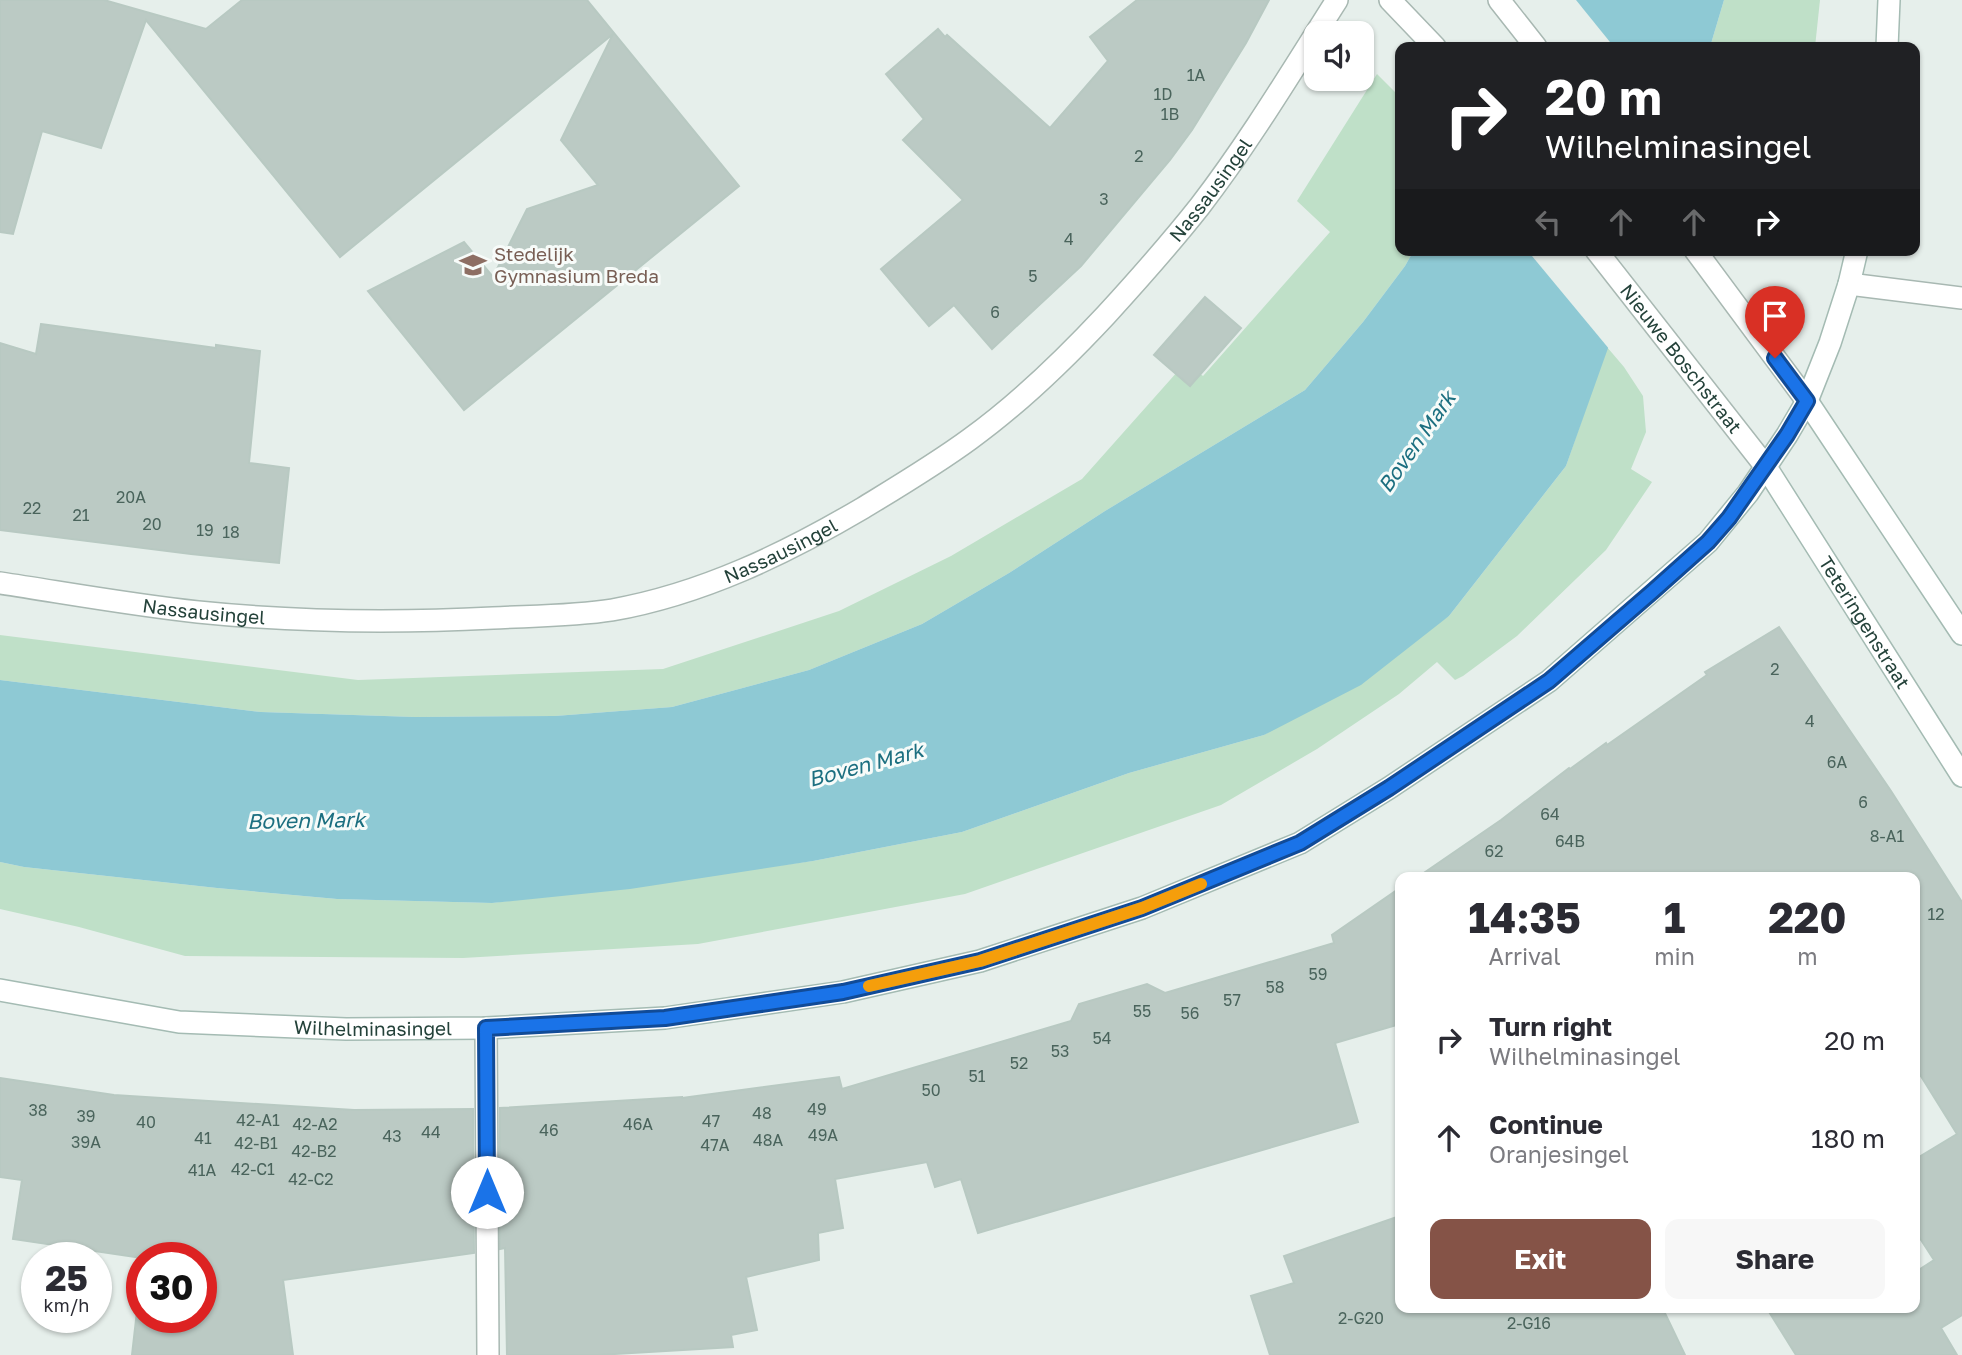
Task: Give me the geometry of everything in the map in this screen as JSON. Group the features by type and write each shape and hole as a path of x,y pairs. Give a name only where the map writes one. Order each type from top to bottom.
{"street":[{"name":"Nassausingel","path":"0,583 195,612 281,619 466,620 610,610 656,600 731,575 840,522 972,438 1082,341 1160,256 1202,204 1243,146 1337,0"},
{"path":"1390,0 1430,42"},
{"path":"1499,0 1532,42"},
{"path":"1887,42 1889,0"},
{"name":"Nieuwe Boschstraat","path":"1601,256 1766,467"},
{"path":"1699,256 1807,401 1962,634"},
{"name":"Wilhelminasingel","path":"0,990 179,1022 346,1029 486,1028 665,1018 843,992 980,961 1142,908 1300,843 1389,788 1549,681 1708,542 1766,467 1807,401 1830,343 1856,256"},
{"path":"1849,284 1962,298"},
{"name":"Teteringenstraat","path":"1766,467 1962,776"},
{"path":"486,1028 488,1355"}],"green space":[{"path":"1724,0 1820,0 1816,42 1711,42"},
{"path":"1377,74 1395,92 1395,256 1411,256 1363,322 1305,390 922,624 809,670 672,707 555,716 415,717 261,712 0,680 0,635 358,680 663,669 839,611 951,556 1082,479 1186,362 1203,376 1330,232 1297,201 1366,91 1374,91 1374,79"},
{"path":"1607,347 1643,396 1646,432 1631,469 1652,482 1606,550 1517,636 1463,676 1455,680 1437,662 1399,694 1317,749 1221,805 965,894 698,944 463,958 185,956 0,909 0,862 24,867 337,899 492,903 813,861 962,832 1129,773 1264,735 1449,616 1566,466"}],"water":[{"path":"1517,0 1724,0 1711,42 1503,42"},
{"name":"Boven Mark","path":"1411,256 1641,256 1566,466 1449,616 1361,685 1264,735 1129,773 962,832 813,861 630,889 492,903 337,899 24,867 0,862 0,680 261,712 415,717 555,716 672,707 809,670 922,624 1305,390 1363,322"}],"pier":[{"path":"1513,0 1576,0 1610,42 1499,42"},
{"path":"1532,256 1644,256 1610,350"}],"building":[{"path":"0,0 104,0 206,29 242,0 587,0 739,186 464,410 368,291 464,242 493,277 527,209 598,185 561,140 613,34 340,257 146,20 101,148 42,131 13,234 0,232"},
{"path":"1137,0 1269,0 1246,43 1192,130 1081,266 992,349 954,305 929,326 881,269 963,200 903,140 924,119 886,74 938,29 1050,128 1108,61 1090,37"},
{"path":"1205,297 1241,328 1190,386 1154,355"},
{"path":"41,324 216,348 216,345 260,351 249,463 289,468 279,563 0,530 0,343 36,354"},
{"path":"1779,627 1891,791 1962,902 1962,1315 1941,1328 1957,1355 1796,1355 1770,1313 1920,1313 1920,1269 1934,1260 1920,1238 1920,1156 1957,1134 1920,1075 1920,872 1425,872 1501,820 1569,768 1606,743 1607,745 1707,675 1705,672"},
{"path":"1395,891 1395,1025 1335,1043 1358,1122 978,1233 961,1179 935,1187 927,1162 835,1179 843,1228 818,1233 819,1260 746,1277 757,1330 731,1335 733,1347 598,1355 507,1355 505,1248 500,1249 500,1108 682,1098 839,1077 842,1089 1071,1021 1079,1004 1147,984 1165,993 1334,943 1332,935"},
{"path":"0,1078 114,1095 354,1110 473,1109 474,1253 283,1280 293,1355 132,1355 134,1333 217,1333 217,1242 126,1242 126,1256 112,1254 112,1242 33,1242 13,1239 22,1180 0,1177"},
{"path":"1395,1218 1395,1313 1665,1313 1685,1355 1270,1355 1251,1296 1294,1283 1284,1256"}],"slow traffic":[{"path":"869,986 980,961 1142,908 1201,884"}],"place":[{"name":"Stedelijk Gymnasium Breda","path":"473,265"}],"route":[{"path":"487,1192 486,1028 665,1018 843,992 980,961 1142,908 1300,843 1389,788 1549,681 1708,542 1748,493 1807,401 1775,358"}]}
